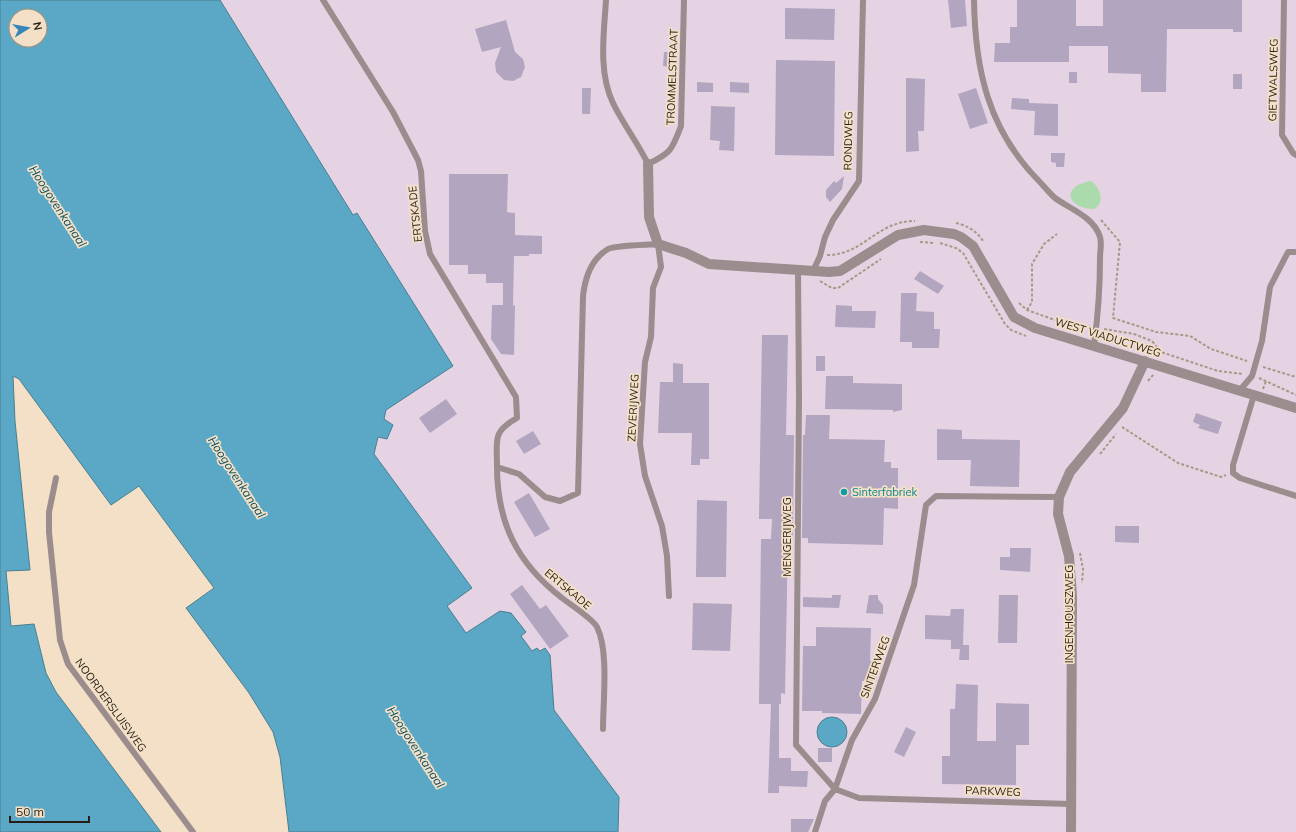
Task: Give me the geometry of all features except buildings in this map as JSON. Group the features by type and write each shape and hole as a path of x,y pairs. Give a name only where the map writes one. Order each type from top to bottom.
{"street":[{"path":"648,164 649,217 658,244 686,253 709,264 813,271"},
{"name":"WEST VIADUCTWEG","path":"813,271 840,271 898,235 924,230 954,234 961,237 973,246 1014,317 1035,328 1296,408"},
{"name":"INGENHOUSZWEG","path":"1070,832 1072,596 1069,556 1058,514 1059,497 1070,472 1123,408 1144,361"}],"lane":[{"name":"ERTSKADE","path":"323,0 393,112 418,160 421,171 425,231 430,254 516,397 517,418 506,424 497,435 497,489 502,517 510,539 533,572 596,625 604,643 603,729"},
{"path":"606,0 604,47 606,81 613,103 648,164"},
{"name":"TROMMELSTRAAT","path":"648,164 666,156 675,143 681,126 684,0"},
{"name":"RONDWEG","path":"813,271 820,256 825,237 833,220 859,181 863,0"},
{"path":"974,0 975,37 979,66 985,88 1001,130 1022,162 1034,176 1055,197 1093,224 1100,237 1100,288 1094,345"},
{"name":"GIETWALSWEG","path":"1284,0 1282,135 1293,153 1296,154"},
{"path":"497,467 520,474 545,497 560,501 578,494 583,296 585,278 596,259 609,248 658,244"},
{"name":"ZEVERIJWEG","path":"658,244 661,267 653,288 651,337 645,362 640,444 645,476 663,534 668,556 669,596"},
{"path":"1240,390 1252,376 1262,341 1270,287 1288,252 1296,252"},
{"name":"MENGERIJWEG","path":"798,270 799,398 796,745 835,789"},
{"path":"1254,395 1233,465 1233,473 1240,478 1296,496"},
{"name":"NOORDERSLUISWEG","path":"56,478 49,512 49,532 60,640 68,664 193,832"},
{"name":"SINTERWEG","path":"815,832 825,801 835,789 852,740 875,699 914,585 926,505 936,496 1059,497"},
{"name":"PARKWEG","path":"835,789 859,798 1071,804"}],"path":[{"path":"1100,219 1120,242 1113,318 1156,332 1190,336 1211,349 1296,377"},
{"path":"952,223 963,224 973,230 985,244"},
{"path":"1027,310 1032,302 1032,264 1044,244 1057,234"},
{"path":"914,243 940,243 956,248"},
{"path":"813,271 821,282 832,288 838,288 885,256"},
{"name":"WEST VIADUCTWEG","path":"1017,300 1027,310 1066,324 1096,326 1113,331 1134,334 1152,341 1161,352 1218,371 1252,376 1274,384 1296,395"},
{"path":"1146,384 1153,375"},
{"path":"1097,457 1126,420"},
{"path":"1122,427 1178,462 1221,476 1233,473"},
{"name":"INGENHOUSZWEG","path":"1078,547 1082,569 1082,589"}],"shaded area":[{"path":"127,0 1296,0 1296,832 589,832 461,655"}],"green space":[{"path":"1091,181 1097,187 1101,199 1098,206 1094,209 1085,208 1078,205 1073,202 1071,197 1071,192 1074,188"}],"water":[{"name":"Hoogovenkanaal","path":"0,0 220,0 353,215 357,213 453,366 386,410 384,419 393,425 387,439 378,437 374,454 472,588 447,606 466,633 500,611 511,613 526,632 521,636 532,651 537,648 540,651 545,648 550,655 554,710 619,797 618,832 289,832 280,757 273,732 249,693 186,608 214,588 139,486 111,505 19,379 13,376 15,421 30,570 6,571 11,626 34,624 46,673 56,692 161,832 0,832"},
{"path":"832,717 843,721 847,732 843,743 832,747 821,743 817,732 821,721"}],"place":[{"name":"Sinterfabriek","path":"844,492"}]}
